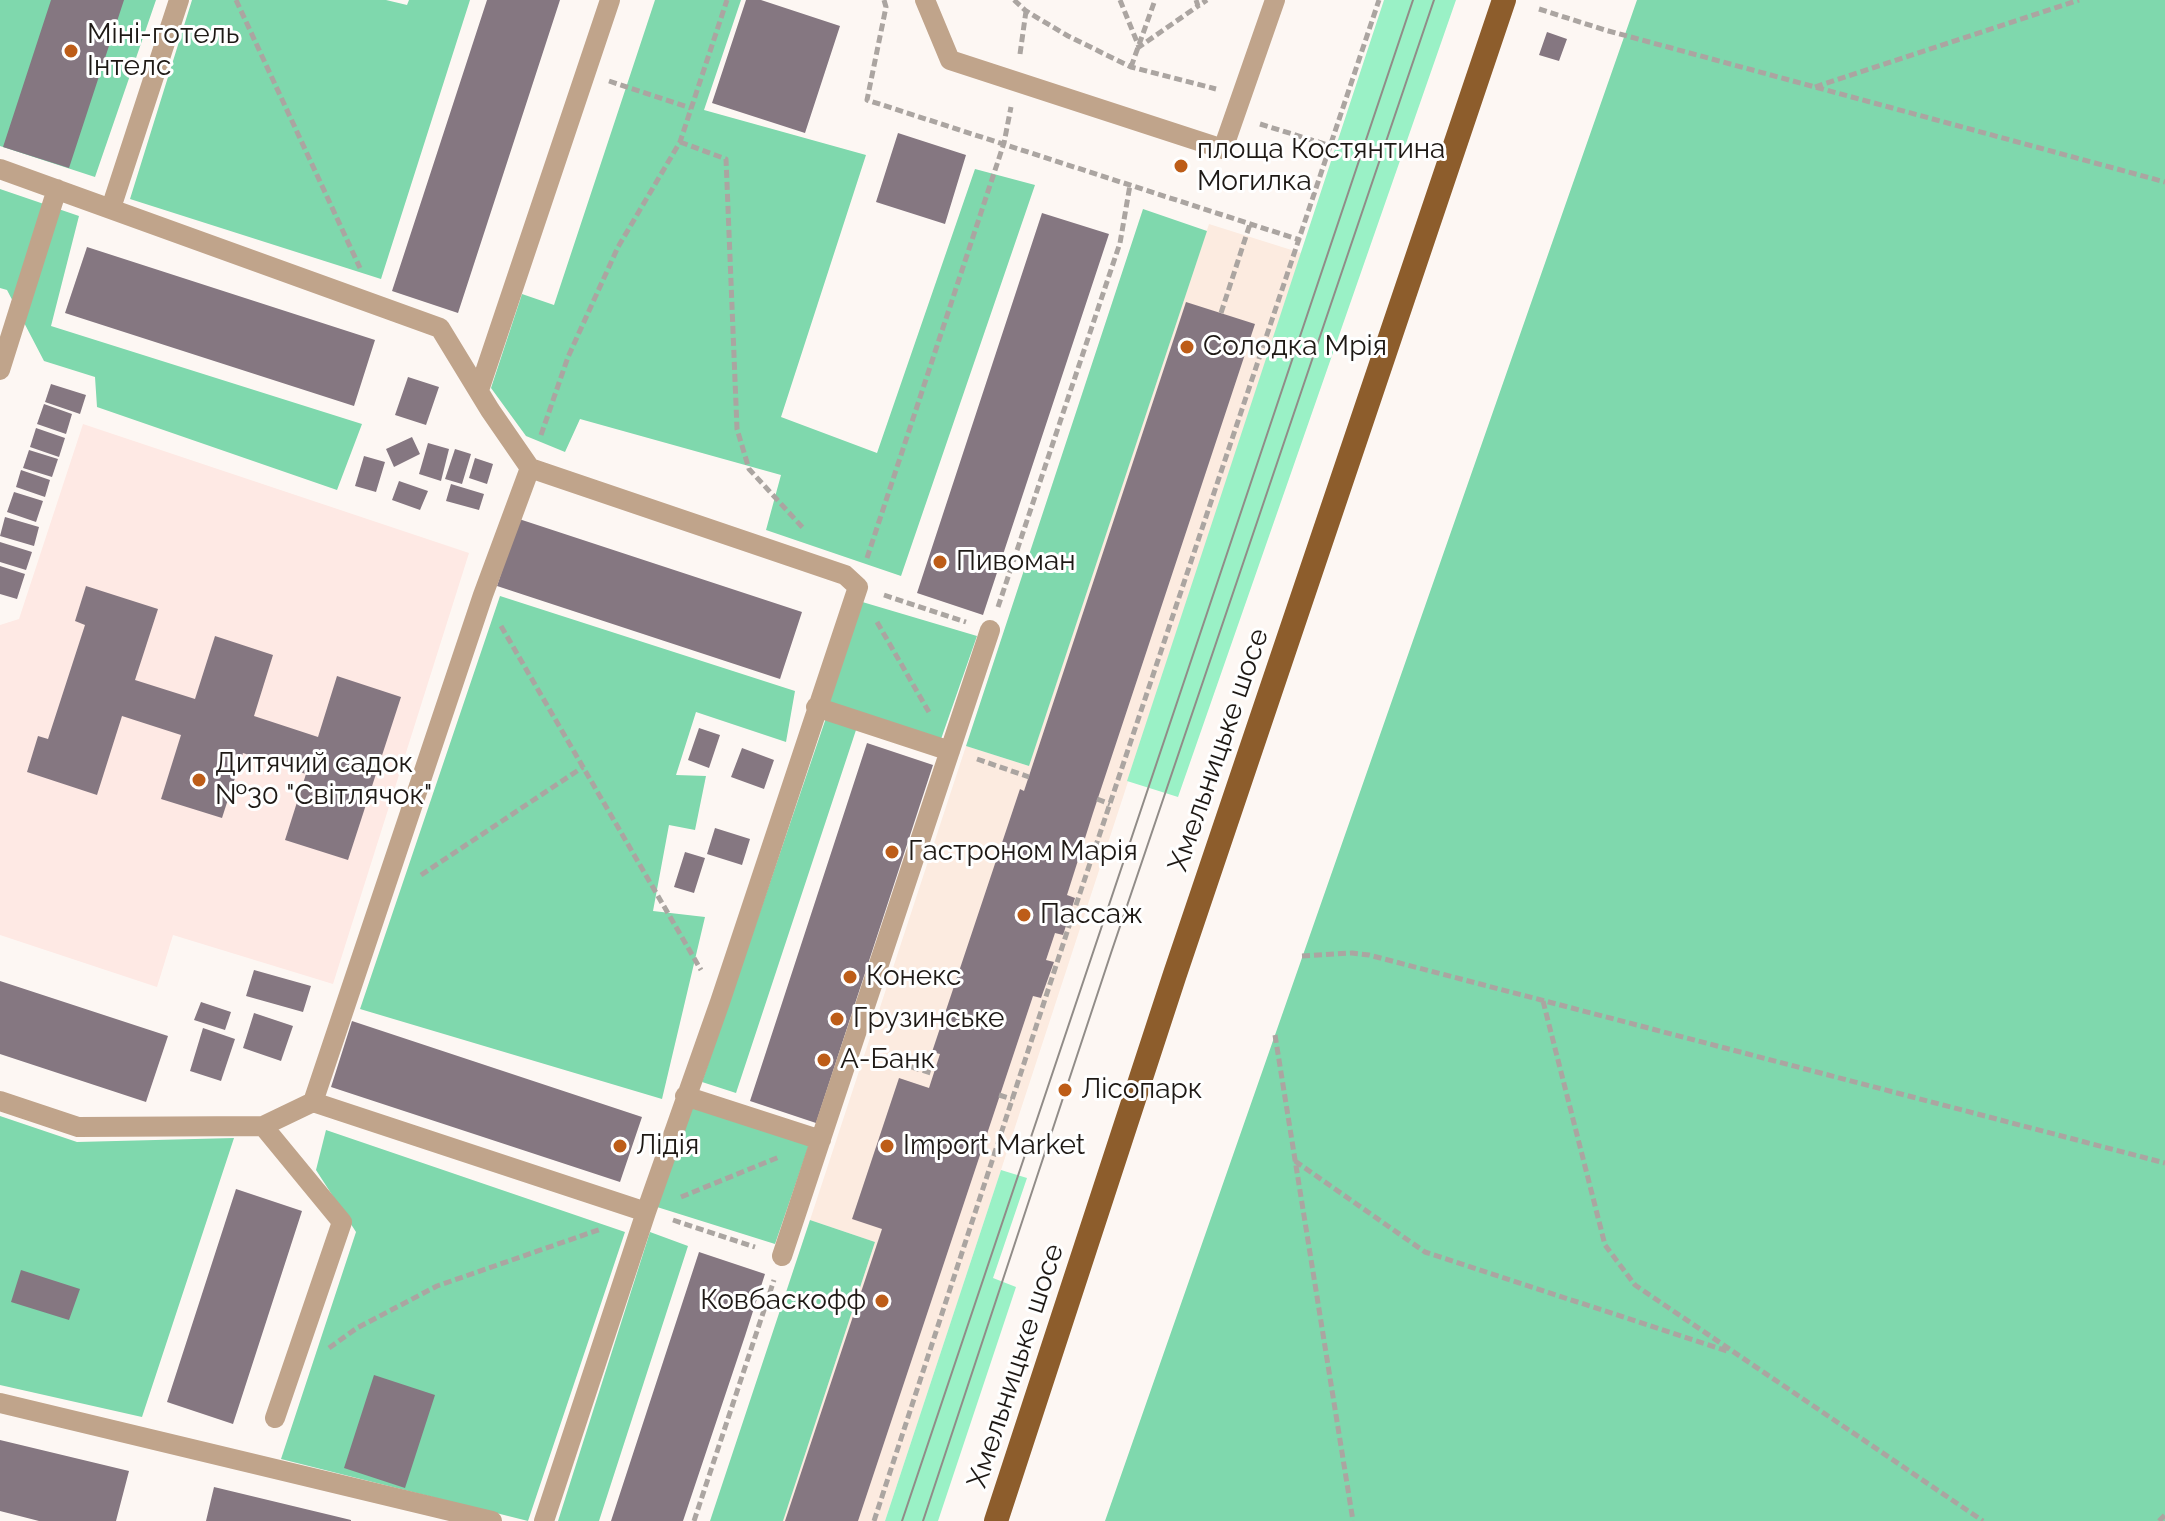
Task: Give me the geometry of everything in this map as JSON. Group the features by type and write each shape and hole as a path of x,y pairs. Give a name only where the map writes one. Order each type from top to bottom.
{"main road":[{"name":"Хмельницьке шосе","path":"996,1521 1185,944 1504,0"}],"lane":[{"path":"111,208 179,0"},
{"path":"479,390 610,0"},
{"path":"925,0 950,60 1223,149 1275,0"},
{"path":"0,169 440,328 530,468 845,575 858,587 544,1521"},
{"path":"0,370 57,189"},
{"path":"313,1102 483,595 530,468"},
{"path":"782,1256 990,630"},
{"path":"816,707 950,751"},
{"path":"685,1096 821,1140"},
{"path":"0,1101 78,1127 263,1126 313,1102 646,1212"},
{"path":"263,1126 342,1222 275,1418"},
{"path":"0,1403 492,1521"}],"path":[{"path":"236,0 377,306"},
{"path":"530,468 568,357 599,288 618,247 680,142 727,0"},
{"path":"884,0 886,7 867,100 1300,240"},
{"path":"1014,0 1026,11 1068,36 1131,67 1218,89 1245,119 1331,146"},
{"path":"1120,0 1139,47"},
{"path":"1131,67 1155,0"},
{"path":"1139,47 1197,3 1207,0"},
{"path":"874,1521 1379,0"},
{"path":"1815,87 2079,0"},
{"path":"1539,9 1605,30 2165,182"},
{"path":"606,80 691,108"},
{"path":"680,142 726,159 737,429 749,469 808,533"},
{"path":"1004,143 858,587 950,751 1029,777"},
{"path":"858,587 990,630 1120,243 1130,185"},
{"path":"1221,313 1250,224"},
{"path":"483,595 720,1002"},
{"path":"380,902 583,767"},
{"path":"1097,799 1110,804"},
{"path":"1302,956 1369,955 2165,1163"},
{"path":"1543,1001 1605,1245 1635,1285 1983,1521"},
{"path":"1275,1035 1353,1521"},
{"path":"851,1048 934,1074"},
{"path":"999,1095 1012,1099"},
{"path":"289,1378 357,1328 437,1286 646,1212 821,1140"},
{"path":"1295,1161 1425,1252 1736,1353"},
{"path":"646,1212 782,1256 694,1521"},
{"path":"2159,1521 2165,1515"}],"shaded area":[{"path":"1209,224 1301,253 1001,1170 885,1521 783,1521 875,1242 810,1220 966,746 1029,766"},
{"name":"Дитячий садок №30 \"Світлячок\"","path":"83,424 469,553 333,984 173,935 157,987 0,935 0,625 19,619"}],"green space":[{"path":"0,0 156,0 95,177 0,146"},
{"path":"192,0 386,0 407,5 409,0 470,0 381,279 130,199"},
{"path":"655,0 741,0 704,110 866,155 781,417 877,453 975,169 1035,185 901,576 766,530 781,475 580,419 565,452 526,436 491,388 522,294 554,305"},
{"path":"1384,0 1456,0 1178,797 1127,781"},
{"path":"1637,0 2165,0 2165,1521 1105,1521"},
{"path":"0,189 79,216 51,326 362,424 337,490 97,407 95,377 44,361 7,290 0,288"},
{"path":"1143,209 1207,231 1029,766 966,746"},
{"path":"500,596 795,691 786,742 696,712 676,775 706,776 695,830 669,825 653,911 705,917 662,1099 360,1009"},
{"path":"859,601 977,636 940,742 826,702"},
{"path":"826,718 856,730 736,1093 702,1082"},
{"path":"690,1104 809,1145 775,1244 657,1207"},
{"path":"0,1116 77,1142 234,1138 142,1417 0,1385"},
{"path":"326,1130 625,1232 528,1521 281,1459 356,1232 316,1170"},
{"path":"1001,1170 1027,1178 993,1278 1016,1287 938,1521 885,1521"},
{"path":"810,1220 875,1242 783,1521 710,1521"},
{"path":"650,1232 688,1246 599,1521 558,1521"}],"building":[{"path":"51,0 124,0 69,168 3,147"},
{"path":"487,0 560,0 458,313 392,291"},
{"path":"746,0 761,0 840,26 805,133 712,103"},
{"path":"1547,32 1567,39 1559,61 1539,55"},
{"path":"898,133 966,155 945,224 876,202"},
{"path":"1042,213 1109,234 983,615 917,593"},
{"path":"87,247 375,340 354,406 65,313"},
{"name":"Пассаж","path":"1186,302 1255,324 1067,895 1075,898 1063,935 1055,933 1046,960 1054,962 1041,998 1033,996 858,1521 785,1521 882,1229 852,1219 899,1078 929,1088 940,1054 932,1052 1020,789 1024,791"},
{"path":"408,377 439,387 426,425 395,415"},
{"path":"51,384 86,395 80,414 45,402"},
{"path":"44,404 72,414 66,434 37,424"},
{"path":"36,428 65,438 59,457 30,447"},
{"path":"412,437 420,454 394,467 386,449"},
{"path":"428,443 449,449 441,481 419,474"},
{"path":"455,449 471,454 462,484 445,479"},
{"path":"29,450 58,459 52,477 23,468"},
{"path":"364,456 385,462 376,492 355,486"},
{"path":"475,458 493,464 487,484 469,478"},
{"path":"21,470 50,480 45,497 16,487"},
{"path":"399,481 428,491 420,510 392,500"},
{"path":"451,484 484,494 479,510 446,501"},
{"path":"14,492 43,501 36,522 7,512"},
{"path":"5,517 39,527 34,546 0,536"},
{"path":"519,519 802,612 780,679 497,586"},
{"path":"0,542 32,552 26,570 0,562"},
{"path":"0,566 25,574 17,599 0,594"},
{"path":"86,586 158,609 135,680 195,699 215,636 273,655 254,716 318,737 337,676 401,697 348,860 285,840 306,774 243,753 222,818 161,799 181,735 122,716 97,795 27,772 38,736 48,739 85,625 75,621"},
{"path":"699,728 720,735 709,768 688,760"},
{"path":"867,743 933,765 816,1123 750,1101"},
{"path":"742,748 774,760 764,789 731,777"},
{"path":"715,828 750,839 742,865 707,854"},
{"path":"685,852 705,858 694,893 674,887"},
{"path":"254,970 311,986 303,1012 246,996"},
{"path":"0,981 168,1036 146,1102 0,1054"},
{"path":"201,1002 231,1012 225,1030 194,1020"},
{"path":"254,1013 293,1026 281,1061 243,1048"},
{"path":"352,1021 642,1117 620,1182 331,1087"},
{"path":"203,1028 235,1039 221,1081 190,1071"},
{"path":"236,1189 302,1211 233,1424 167,1402"},
{"path":"699,1252 765,1274 745,1336 683,1521 611,1521"},
{"path":"21,1270 80,1289 69,1320 11,1302"},
{"path":"374,1375 435,1395 405,1488 344,1468"},
{"path":"0,1440 129,1471 116,1521 39,1521 0,1511"},
{"path":"214,1487 351,1520 351,1521 206,1521"}],"tram line":[{"path":"902,1521 1413,0"},
{"path":"923,1521 1111,953 1434,0"}],"place":[{"name":"Міні-готель Інтелс","path":"71,51"},
{"name":"площа Костянтина Могилка","path":"1181,166"},
{"name":"Солодка Мрія","path":"1187,347"},
{"name":"Пивоман","path":"940,562"},
{"name":"Дитячий садок №30 \"Світлячок\"","path":"199,780"},
{"name":"Гастроном Марія","path":"892,852"},
{"name":"Пассаж","path":"1024,915"},
{"name":"Конекс","path":"850,977"},
{"name":"Грузинське","path":"837,1019"},
{"name":"А-Банк","path":"824,1060"},
{"name":"Лісопарк","path":"1065,1090"},
{"name":"Лідія","path":"620,1146"},
{"name":"Import Market","path":"887,1146"},
{"name":"Ковбаскофф","path":"882,1301"}]}
